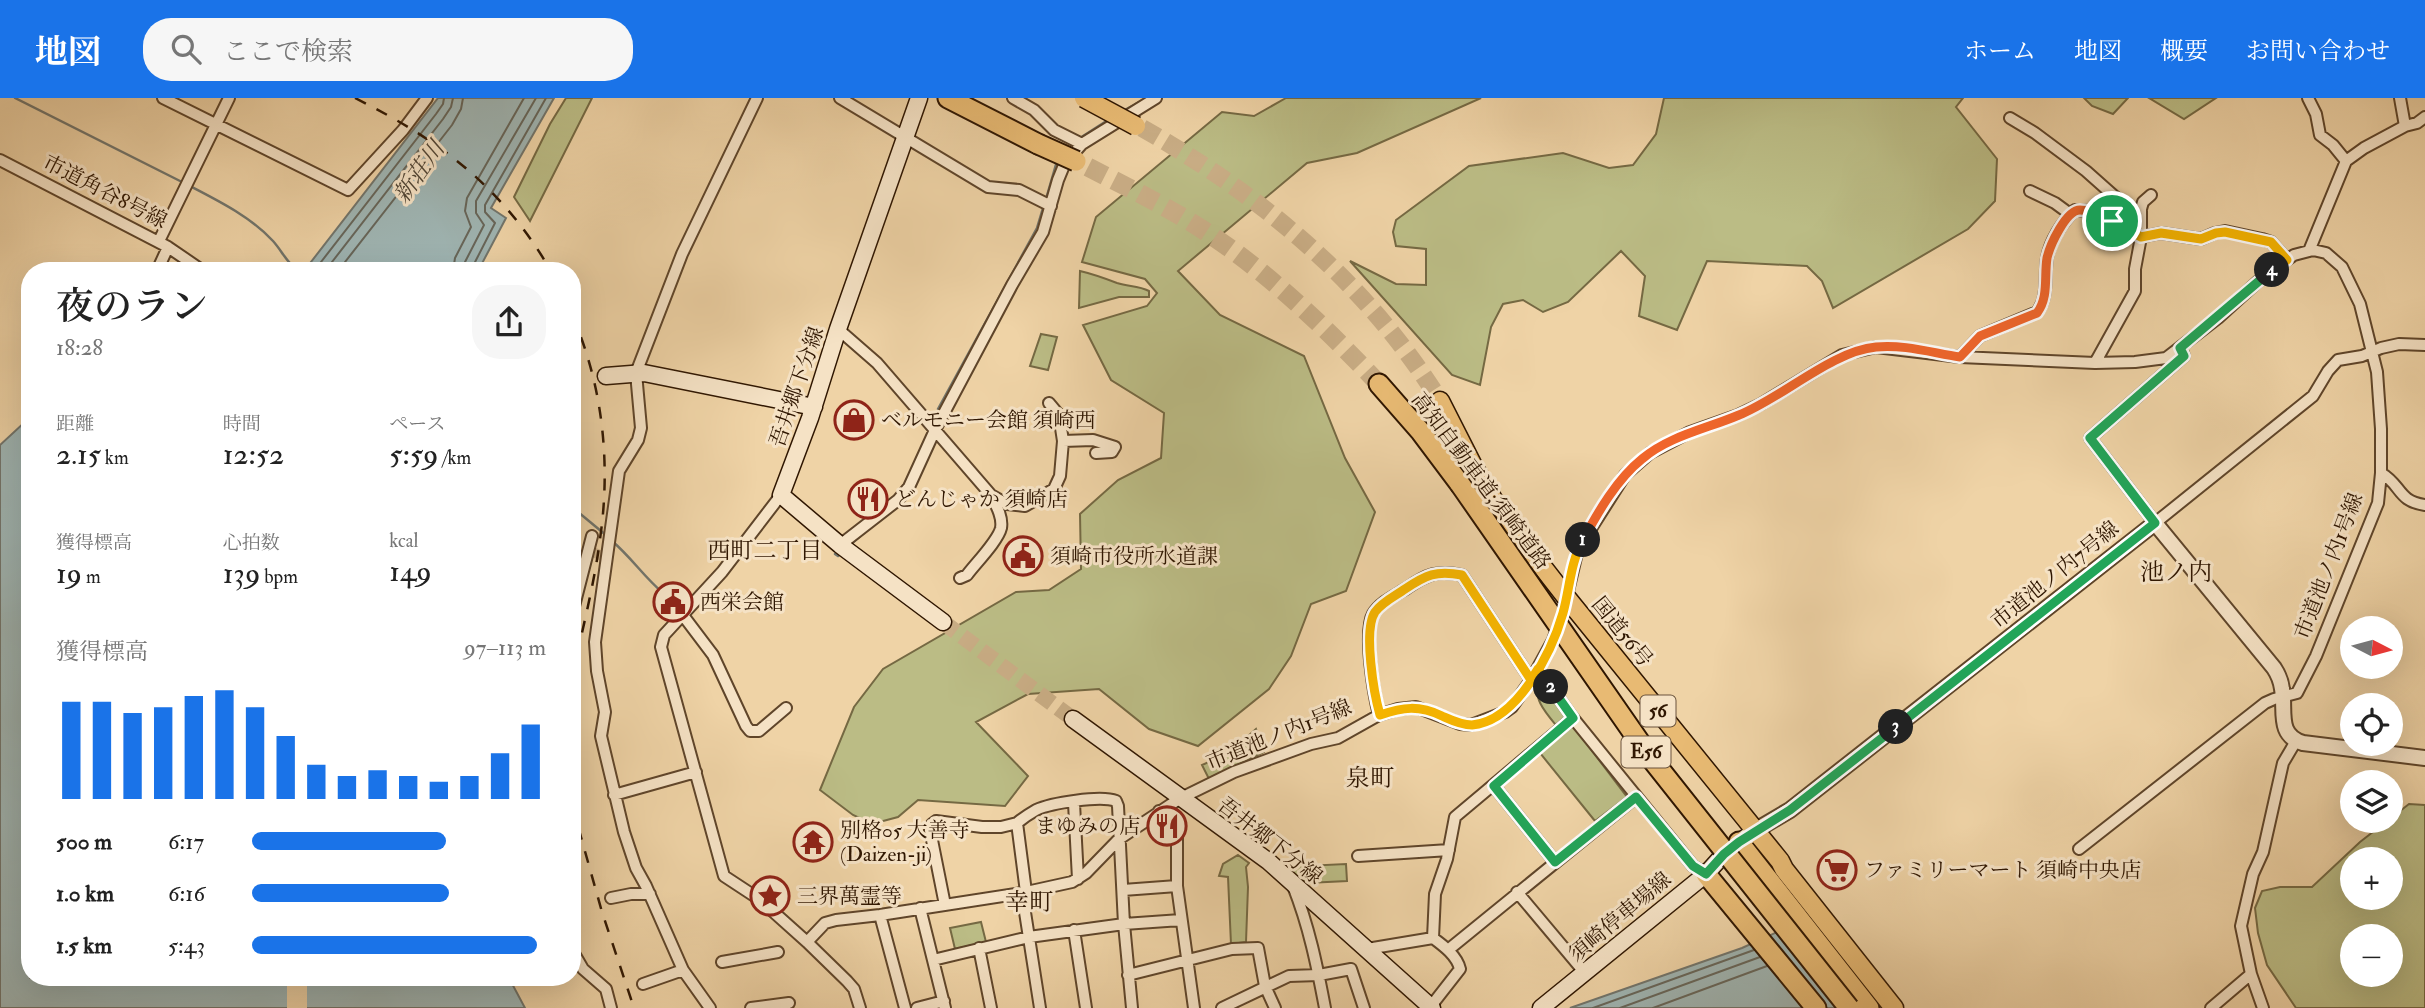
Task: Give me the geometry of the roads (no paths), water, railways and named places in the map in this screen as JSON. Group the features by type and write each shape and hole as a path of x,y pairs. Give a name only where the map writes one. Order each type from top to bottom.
{"highway":[{"path":"1084,98 1139,127"},
{"path":"944,100 1038,144 1082,157"},
{"name":"高知自動車道;須崎道路","path":"1379,384 1421,432 1460,484 1650,757 1849,1008"},
{"name":"国道56号","path":"1440,401 1496,504 1566,597 1756,830 1894,1008"},
{"path":"1739,842 1870,1008"},
{"path":"1706,874 1816,1008"}],"main road":[{"name":"吾井郷下分線","path":"781,495 814,407 838,329 919,98"},
{"path":"606,376 636,373 656,375 814,407"},
{"path":"781,495 840,545 943,622"},
{"name":"吾井郷下分線","path":"1073,719 1268,861 1430,1006"},
{"name":"須崎停車場線","path":"1541,1008 1756,830"}],"street":[{"path":"163,98 348,191 403,130 427,98"},
{"path":"190,262 164,244 229,98"},
{"path":"581,584 611,533 619,471 638,440 641,428 636,373 682,254 757,98"},
{"path":"840,98 988,187 1019,190 1051,206"},
{"path":"1013,98 1034,110 1082,157"},
{"path":"2308,98 2316,114 2319,135 2333,145 2346,161"},
{"path":"2400,98 2405,126"},
{"path":"840,545 904,494 911,483 935,430 1043,232 1065,163 1082,157 1149,100"},
{"path":"2309,251 2346,161 2364,148 2425,117"},
{"path":"2010,118 2035,133 2086,172 2140,219"},
{"name":"市道角谷8号線","path":"0,160 164,244 159,262"},
{"path":"2030,191 2055,203 2070,215"},
{"path":"2095,363 2135,291 2135,269 2141,237 2140,219 2143,202 2151,195"},
{"path":"1960,357 1980,336 2037,313 2046,288 2050,248 2060,228 2075,211 2089,211 2141,237 2161,233 2201,239 2225,232 2271,242 2287,260"},
{"name":"市道池ノ内1号線","path":"1078,879 1119,839 1158,811 1234,772 1311,744 1338,738 1380,715 1398,709 1416,707 1460,724 1477,724 1512,707 1538,669 1553,640 1578,549 1625,475 1650,453 1690,432 1738,415 1789,389 1842,355 1876,347 1892,347 1960,357 2095,363 2152,361 2166,358 2180,348 2265,275 2287,260 2309,251 2326,253 2342,267 2360,304 2373,354 2379,397 2381,473 2378,503 2316,656 2297,693 2265,703 2079,849"},
{"path":"838,329 877,363 991,495 999,516 999,533 967,575 960,578"},
{"name":"市道池ノ内7号線","path":"1756,830 1790,810 2313,397 2328,370 2338,360 2373,354 2381,348 2399,344 2425,345"},
{"path":"2180,348 2184,356 2090,438 2155,523 2268,659 2278,675 2287,733 2296,741 2425,758"},
{"path":"991,495 1007,504 1025,506 1054,489 1060,476 1063,441 1059,415 1049,403"},
{"path":"1063,441 1093,440 1115,447 1112,452 1096,453"},
{"path":"2381,473 2389,478 2410,502 2425,505"},
{"path":"781,495 722,572 664,635 660,647 724,876 760,900 807,942 854,989 860,1008"},
{"path":"592,536 600,553 595,649 605,712 601,736 614,794 636,868 683,970 710,1008"},
{"path":"1380,715 1373,684 1369,631 1373,614 1382,604 1426,575 1462,575 1531,680"},
{"path":"682,614 713,655 750,731 759,731 786,708"},
{"path":"1538,669 1636,797 1693,866 1706,874"},
{"path":"1433,938 1435,894 1449,850 1455,817 1573,718"},
{"path":"2263,1008 2251,974 2241,926 2255,867 2263,852 2283,764 2296,741"},
{"path":"614,794 696,772"},
{"path":"1494,786 1555,862"},
{"path":"1448,950 1636,797"},
{"path":"945,905 930,830 936,821 1001,827 1017,823 1038,809 1102,799 1116,801 1132,1008"},
{"path":"807,942 825,923 836,919 880,915 1024,892 1078,879 1074,803"},
{"path":"1158,811 1177,825 1177,886 1194,1008"},
{"path":"1017,823 1028,937 1040,1008"},
{"path":"1358,856 1449,850"},
{"path":"1124,890 1177,886"},
{"path":"1293,886 1303,910 1325,1008"},
{"path":"1517,892 1585,973"},
{"path":"611,898 650,894"},
{"path":"916,1008 945,1005 920,908"},
{"path":"880,915 905,1008"},
{"path":"933,960 1028,937 1124,924 1181,920"},
{"path":"1074,930 1086,1008"},
{"path":"1367,948 1433,938 1448,950 1460,964 1458,974 1430,1006"},
{"path":"979,948 991,1008"},
{"path":"1128,975 1232,949 1258,948 1265,986 1275,1008"},
{"path":"722,962 778,953"},
{"path":"581,966 606,989 611,1008"},
{"path":"1222,1008 1289,976 1319,975 1351,969 1364,1008"},
{"path":"643,984 683,970"},
{"path":"2211,1008 2251,974"},
{"path":"751,1008 789,1003"}],"water":[{"name":"新荘川","path":"438,98 554,98 491,208 506,218 483,262 311,262"},
{"path":"21,426 21,986 513,986 525,1008 0,1008 0,445"},
{"path":"1797,923 1872,1008 1570,1008 1742,948"}],"waterway":[{"path":"15,98 184,183"},
{"path":"1123,111 1141,101"},
{"path":"1080,138 1108,120"},
{"path":"1046,199 1057,161"},
{"path":"190,186 255,224 289,262"},
{"path":"938,409 1037,228 1043,208"},
{"path":"914,464 927,435"},
{"path":"581,514 607,536"},
{"path":"851,544 865,532"},
{"path":"612,541 663,593"},
{"path":"835,554 838,556 841,553"}],"tunnel":[{"path":"1142,128 1229,183 1309,246 1379,318 1440,401"},
{"path":"1088,167 1184,218 1222,243 1270,280 1315,320 1379,384"},
{"path":"593,552 602,556"},
{"path":"943,622 1073,719"}],"railway":[{"path":"355,98 415,131 467,169 512,215 545,262"},
{"path":"581,337 591,369 602,425 605,482 597,557 581,638"},
{"path":"581,837 602,912 634,1008"}],"place":[{"name":"ベルモニー会館 須崎西","path":"854,420"},
{"name":"どんじゃか 須崎店","path":"868,499"},
{"name":"須崎市役所水道課","path":"1023,556"},
{"name":"西栄会館","path":"673,602"},
{"name":"まゆみの店","path":"1167,826"},
{"name":"別格05 大善寺 (Daizen-ji)","path":"813,842"},
{"name":"ファミリーマート 須崎中央店","path":"1837,870"},
{"name":"三界萬霊等","path":"770,896"}],"district":[{"name":"西町二丁目","path":"765,550"},
{"name":"池ノ内","path":"2176,572"},
{"name":"泉町","path":"1370,778"},
{"name":"幸町","path":"1029,902"}]}
